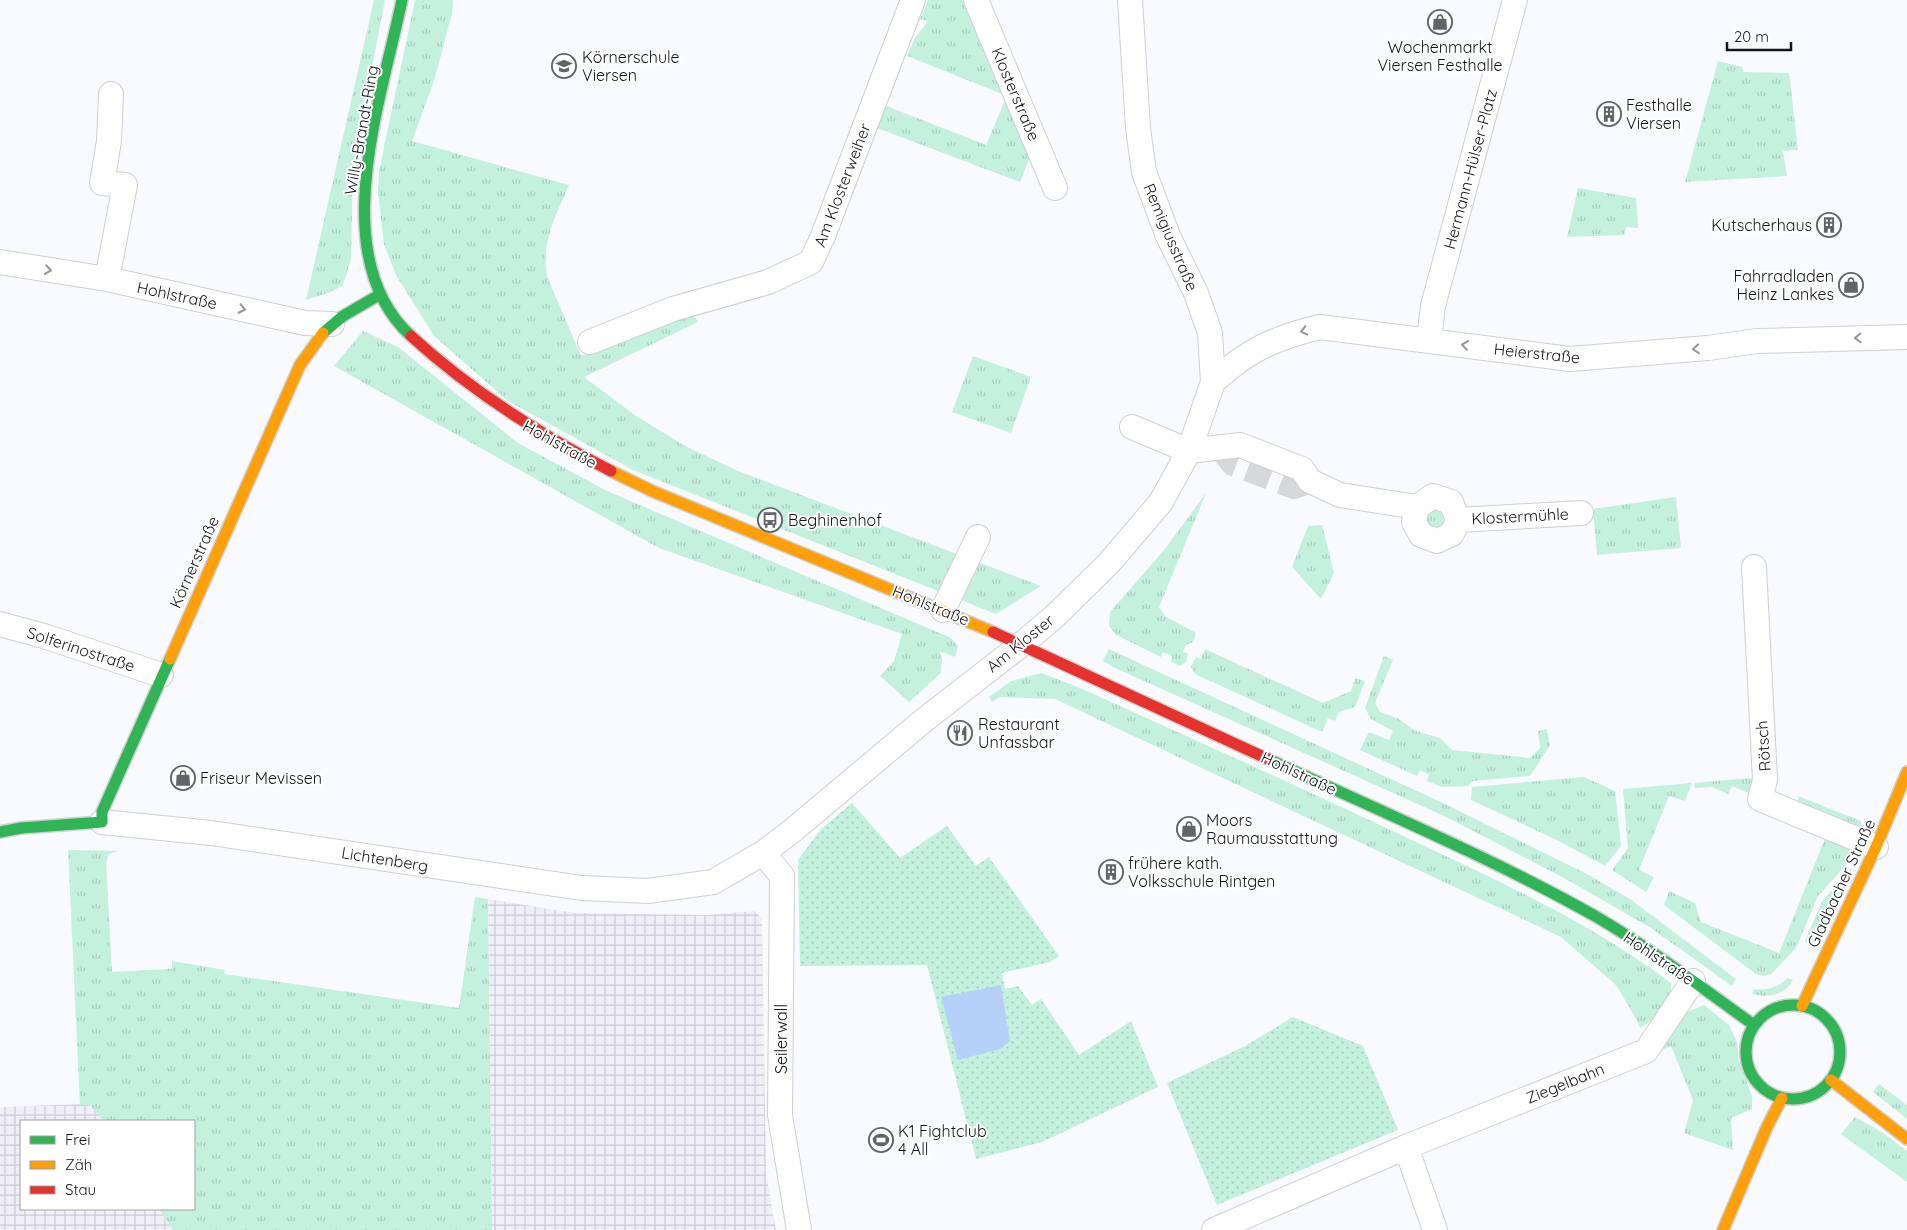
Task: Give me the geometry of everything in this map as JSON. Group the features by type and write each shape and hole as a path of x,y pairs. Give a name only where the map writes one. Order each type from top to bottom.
{"main road":[{"name":"Willy-Brandt-Ring","path":"379,295 365,222 364,193 374,132 402,0"},
{"path":"332,324 379,295"},
{"name":"Hohlstraße","path":"379,295 398,325 455,375 492,404 604,468 652,491 1022,644 1499,866 1596,917 1694,981 1754,1025"},
{"name":"Körnerstraße","path":"102,822 102,812 161,675 300,365 312,343 332,324"},
{"name":"Gladbacher Straße","path":"1802,1006 1902,795 1907,772"},
{"name":"Lichtenberg","path":"0,832 21,828 102,822"},
{"path":"1788,1006 1802,1006 1817,1012 1828,1022 1837,1036 1840,1051 1838,1066 1831,1080 1821,1090 1809,1096 1796,1099 1782,1098 1768,1092 1757,1082 1749,1069 1746,1054 1748,1039 1754,1025 1775,1009 1788,1006"},
{"path":"1831,1080 1907,1139"},
{"path":"1723,1230 1767,1127 1782,1098"}],"street":[{"name":"Am Klosterweiher","path":"590,342 673,309 768,282 810,262 823,236 912,0"},
{"name":"Klosterstraße","path":"976,0 1055,188"},
{"name":"Remigiusstraße","path":"1130,0 1138,128 1144,172 1168,236 1196,293 1210,333 1213,382"},
{"name":"Hermann-Hülser-Platz","path":"1428,340 1432,306 1515,0"},
{"path":"107,279 125,185 102,183 109,141 111,94"},
{"name":"Hohlstraße","path":"0,262 107,279 305,323 332,324"},
{"name":"Heierstraße","path":"1213,382 1238,359 1286,335 1320,327 1570,359 1708,348 1757,341 1907,338"},
{"name":"Am Kloster","path":"763,853 923,721 1022,644 1055,616 1109,563 1162,502 1189,451 1213,382"},
{"path":"1132,428 1189,451"},
{"name":"Klostermühle","path":"1189,451 1240,445 1302,469 1310,481 1340,494 1417,506 1433,496 1451,502 1458,520 1452,534 1437,541 1421,535 1414,522 1417,506"},
{"name":"Klostermühle","path":"1458,520 1581,513"},
{"path":"943,610 978,537"},
{"name":"Rötsch","path":"1754,567 1765,780 1760,799 1876,847"},
{"name":"Solferinostraße","path":"0,624 44,636 161,675"},
{"name":"Lichtenberg","path":"102,822 211,833 582,888 648,891 713,882 763,853"},
{"name":"Seilerwall","path":"763,853 782,876 780,1115 799,1230"},
{"name":"Ziegelbahn","path":"1214,1230 1406,1147 1646,1051 1694,981"},
{"path":"1406,1147 1435,1230"}],"shaded area":[{"path":"488,899 575,913 707,915 754,911 762,918 766,1174 776,1230 492,1230"},
{"path":"86,1104 96,1110 102,1120 20,1120 20,1210 160,1210 173,1230 0,1230 0,1107"}],"green space":[{"path":"374,0 385,0 353,164 351,259 343,285 331,292 306,300"},
{"path":"415,0 453,0 452,14 434,81 412,141 569,185 551,229 546,252 546,264 547,276 581,356 691,309 698,322 584,377 636,416 685,446 738,471 1041,586 996,614 633,470 508,401 434,336 396,275 384,244 378,191 379,171"},
{"path":"928,0 962,0 1007,96 907,56 915,38 928,21 920,19"},
{"path":"1718,61 1742,67 1743,72 1789,73 1798,150 1783,151 1787,176 1685,182"},
{"path":"1007,96 1032,152 1020,182 877,128 884,105 986,145"},
{"path":"1578,188 1636,198 1638,228 1626,227 1624,235 1567,237"},
{"path":"363,331 398,347 518,443 607,491 951,638 958,646 955,657 939,651 942,658 941,673 909,702 880,676 894,661 902,634 659,548 334,366"},
{"path":"973,356 1031,377 1011,433 952,412"},
{"path":"1206,493 1159,607 1165,616 1196,633 1193,642 1186,645 1183,652 1188,654 1186,662 1180,666 1171,662 1172,656 1163,652 1161,657 1116,635 1109,626 1110,612 1165,549"},
{"path":"1676,497 1681,548 1597,555 1593,509"},
{"path":"1435,507 1445,512 1445,524 1436,530 1426,524 1425,513"},
{"path":"1322,525 1334,573 1321,599 1292,567 1308,526"},
{"path":"1109,649 1445,804 1587,874 1630,899 1736,979 1732,986 1651,928 1566,879 1442,815 1113,667 1103,661"},
{"path":"1205,649 1323,703 1351,691 1355,678 1365,681 1355,707 1339,712 1335,721 1328,718 1322,732 1195,674 1191,667 1196,657 1201,659"},
{"path":"1384,656 1393,660 1375,703 1380,712 1397,718 1416,731 1440,738 1452,750 1530,758 1540,748 1538,731 1547,729 1550,745 1530,776 1472,781 1468,786 1442,787 1427,781 1429,775 1420,770 1417,776 1360,750 1369,732 1389,740 1393,731 1371,719 1365,708"},
{"path":"1041,673 1078,687 1290,783 1482,873 1547,906 1611,942 1671,983 1670,998 1667,1004 1641,1028 1617,986 1561,937 1055,699 1000,697 992,702 989,697 1011,681"},
{"path":"1584,777 1615,791 1621,846 1605,866 1557,840 1471,800 1472,787"},
{"path":"1751,778 1758,782 1751,794 1732,786 1728,794 1712,787 1695,788 1694,783"},
{"path":"1692,783 1685,801 1669,796 1639,870 1654,877 1646,892 1612,870 1628,848 1623,789"},
{"path":"1798,796 1861,821 1862,832 1799,807"},
{"path":"852,803 900,858 947,826 976,866 989,857 1059,956 1050,962 1002,973 1005,989 1018,986 1032,1005 1041,999 1079,1055 1131,1021 1158,1087 1042,1142 976,1159 927,965 800,966 798,860 821,829"},
{"path":"1826,836 1856,849 1855,855 1818,896 1796,948 1771,974 1764,976 1756,974 1664,905 1669,891 1695,903 1701,922 1779,953"},
{"path":"68,850 118,851 109,854 106,863 112,972 172,969 172,961 225,970 224,974 459,1008 475,897 488,899 492,1230 173,1230 160,1210 195,1210 195,1120 102,1120 91,1106 80,1105"},
{"path":"1852,868 1831,921 1808,943 1805,941 1822,901"},
{"path":"1788,978 1793,980 1780,993 1770,996 1752,994 1754,989 1772,988"},
{"path":"1704,1005 1729,1025 1737,1042 1739,1061 1752,1096 1752,1109 1731,1118 1733,1150 1684,1133 1693,1100 1671,1046 1657,1052 1676,1016"},
{"path":"1293,1017 1363,1046 1398,1130 1217,1205 1167,1083 1245,1046"},
{"path":"1879,1084 1907,1105 1907,1119 1873,1092"},
{"path":"1855,1117 1880,1131 1907,1151 1907,1182 1841,1134"}],"water":[{"path":"1001,985 1010,1041 1000,1049 958,1060 941,997"}],"tunnel":[{"path":"1220,448 1233,464 1294,487 1310,481"}],"traffic: fast":[{"path":"402,0 373,129 366,175 365,221 370,264 385,303 411,336"},
{"path":"323,333 343,316 379,295"},
{"path":"0,832 21,828 102,822 102,812 170,659"},
{"path":"1268,759 1474,854 1555,894 1615,928 1754,1025"},
{"path":"1793,1005 1811,1009 1826,1019 1836,1034 1840,1052 1836,1070 1826,1085 1811,1095 1793,1099 1775,1095 1760,1085 1750,1070 1746,1052 1750,1034 1760,1019 1775,1009 1793,1005"}],"traffic: slow":[{"path":"170,659 300,365 323,333"},
{"path":"611,471 652,491 993,632"},
{"path":"1802,1006 1876,847 1907,772"},
{"path":"1831,1080 1907,1139"},
{"path":"1723,1230 1767,1127 1782,1098"}],"traffic: jam":[{"path":"411,336 457,375 532,427 611,471"},
{"path":"993,632 1268,759"}],"place":[{"name":"Wochenmarkt Viersen Festhalle","path":"1440,22"},
{"name":"Körnerschule Viersen","path":"564,66"},
{"name":"Festhalle Viersen","path":"1609,114"},
{"name":"Kutscherhaus","path":"1829,225"},
{"name":"Fahrradladen Heinz Lankes","path":"1851,285"},
{"name":"Beghinenhof","path":"770,520"},
{"name":"Restaurant Unfassbar","path":"960,733"},
{"name":"Friseur Mevissen","path":"183,778"},
{"name":"Moors Raumausstattung","path":"1189,829"},
{"name":"frühere kath. Volksschule Rintgen","path":"1111,872"},
{"name":"K1 Fightclub 4 All","path":"881,1140"}]}
